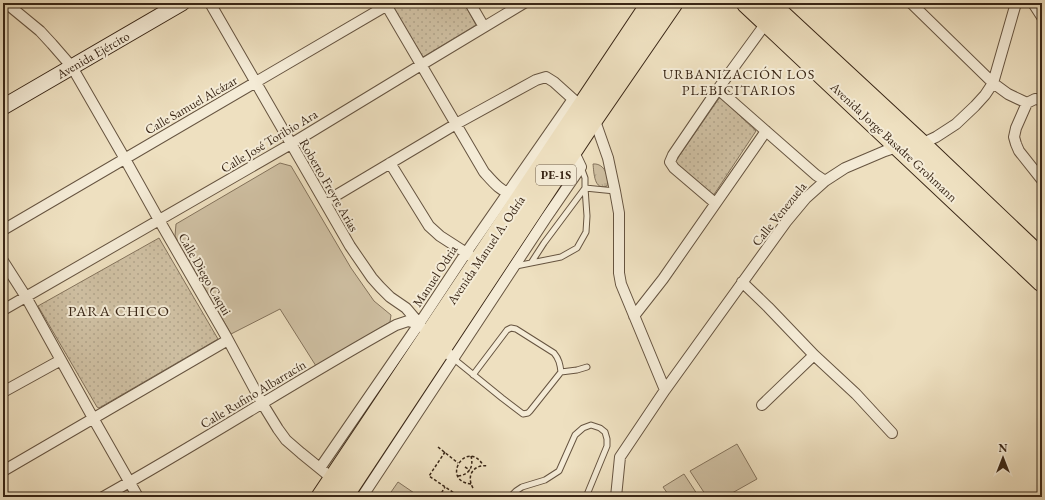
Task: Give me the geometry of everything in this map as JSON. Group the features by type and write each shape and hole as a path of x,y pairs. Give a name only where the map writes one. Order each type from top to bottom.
{"highway":[{"name":"Avenida Manuel A. Odría","path":"343,497 436,341 487,265 573,150 583,108 651,3"},
{"name":"Avenida Manuel A. Odría","path":"487,265 514,195 583,108 673,3"},
{"name":"Avenida Jorge Basadre Grohmann","path":"746,3 772,9 921,144 1042,259"},
{"name":"Avenida Jorge Basadre Grohmann","path":"772,9 899,146 1042,282"},
{"name":"Avenida Manuel A. Odría","path":"321,497 327,474 436,341"}],"main road":[{"name":"Avenida Ejército","path":"3,107 182,3"}],"street":[{"name":"Calle Diego Caqui","path":"6,3 40,31 72,67 126,159 158,220 278,429 286,440 301,454 327,474"},
{"name":"Roberto Freyre Arias","path":"210,3 350,246 380,287 406,308 436,341"},
{"path":"470,3 484,27"},
{"name":"Calle José Toribio Ara","path":"3,310 291,144 524,3"},
{"path":"911,3 993,82 1008,94 1027,103"},
{"path":"1033,3 1042,17"},
{"name":"Calle Samuel Alcázar","path":"3,230 388,4"},
{"path":"388,4 421,65 484,172 499,188 514,195"},
{"name":"Calle Venezuela","path":"616,497 620,457 665,390 786,222 806,198 825,181 844,168 899,146 921,144 946,131 965,116 985,94 993,82 1014,4"},
{"path":"715,203 674,168 670,162 673,155 772,9"},
{"path":"325,202 456,124 536,80 546,77 554,82 583,108 608,158 616,191 619,213 619,273 621,284 665,390"},
{"path":"718,89 816,175 825,181"},
{"path":"1042,100 1035,99 1027,103 1016,128 1014,137 1019,151 1042,180"},
{"path":"634,316 663,279 766,131"},
{"path":"573,150 581,167"},
{"path":"390,164 429,226 440,236 487,265"},
{"name":"Avenida Manuel A. Odría","path":"362,497 436,341 487,265 515,266 581,167"},
{"path":"3,261 26,297 138,497"},
{"path":"742,282 814,355 856,394 892,433"},
{"name":"Calle Rufino Albarracín","path":"103,497 396,325 408,321 436,341"},
{"path":"3,471 228,340"},
{"path":"762,405 814,355"},
{"path":"3,392 61,360"}],"lane":[{"path":"515,266 561,257 577,248 586,232 587,216 585,178 581,167"},
{"path":"585,188 616,191"},
{"path":"531,263 585,188"},
{"path":"474,375 507,330 511,328 516,329 554,353 558,358 561,372"},
{"path":"436,341 474,375 523,414 526,414 530,410 561,372 587,367"},
{"path":"510,497 522,487 545,480 559,471 575,435 582,428 591,425 606,432 608,439 607,446 586,497"}],"path":[{"path":"438,447 459,463"},
{"path":"445,452 428,476 460,497"},
{"path":"471,456 473,462 470,479 473,488"},
{"path":"471,484 462,481 458,476 456,470 459,463 462,459 471,456 480,461 483,465"},
{"path":"458,476 463,476 476,467 483,465 488,466"},
{"path":"465,467 471,471"},
{"path":"439,497 445,487"}],"green space":[{"path":"399,3 464,3 476,25 423,57 393,7"},
{"path":"720,97 756,131 713,196 675,162"},
{"name":"PARA CHICO","path":"280,163 291,166 351,268 374,301 391,315 390,322 316,366 280,309 231,334 175,236 176,224"},
{"path":"593,164 601,166 605,171 607,175 607,186 603,187 597,184 594,176"},
{"path":"159,238 218,339 99,408 97,407 38,306"},
{"path":"737,444 757,479 725,497 707,497 690,471"},
{"path":"684,474 699,497 670,497 663,487"},
{"path":"398,482 420,497 392,497 389,495"}],"district":[{"name":"URBANIZACIÓN LOS PLEBICITARIOS","path":"739,82"},
{"name":"PARA CHICO","path":"119,310"}]}
